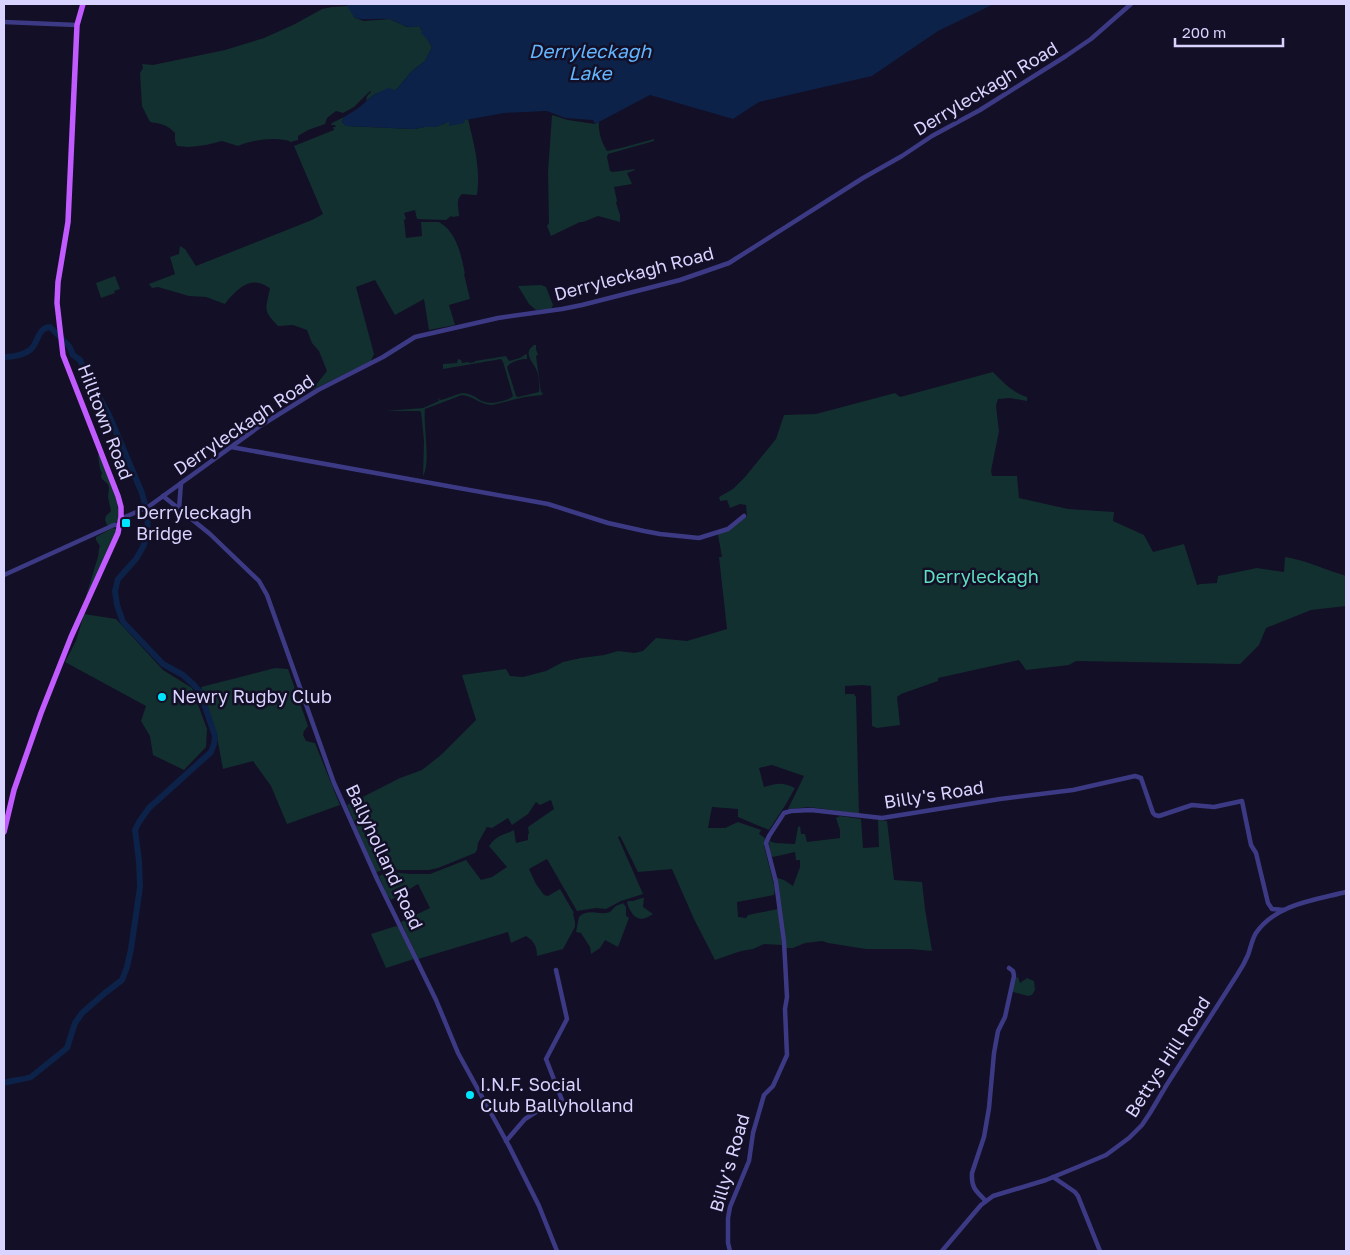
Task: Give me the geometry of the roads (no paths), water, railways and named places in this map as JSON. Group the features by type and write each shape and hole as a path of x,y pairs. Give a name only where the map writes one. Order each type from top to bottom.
{"main road":[{"name":"Hilltown Road","path":"4,832 14,790 41,714 71,637 115,541 122,517 118,496 63,355 57,303 58,282 68,222 77,25 83,4"}],"street":[{"name":"Derryleckagh Road","path":"122,517 137,513 148,507 260,426 318,390 383,357 415,337 498,318 582,305 680,280 729,263 863,178 932,136 980,110 1066,56 1091,39 1132,4"},
{"path":"4,22 77,25"},
{"path":"232,447 548,504 608,523 660,534 699,538 728,529 744,516"},
{"path":"179,509 181,483"},
{"name":"Ballyholland Road","path":"163,496 210,534 259,581 267,595 334,783 377,879 436,1000 458,1052 539,1206 558,1251"},
{"path":"4,575 120,525"},
{"name":"Billy's Road","path":"730,1251 728,1243 730,1207 748,1163 753,1133 764,1095 772,1086 787,1056 785,1009 787,997 784,942 777,889 766,844 784,813 791,810 811,810 882,818 1000,799 1073,790 1136,776 1141,778 1153,813 1159,816 1192,804 1214,807 1242,801 1251,845 1256,853 1268,903 1272,909 1284,910"},
{"name":"Bettys Hill Road","path":"942,1251 986,1201 1000,1193 1022,1188 1053,1177 1112,1151 1129,1138 1142,1125 1240,970 1248,956 1255,934 1284,910 1295,905 1346,892"},
{"path":"986,1201 974,1189 972,1173 984,1137 998,1031 1005,1017 1014,976 1013,971 1009,968"},
{"path":"506,1141 525,1119 538,1110 562,1100 546,1059 567,1019 556,970"},
{"path":"1053,1177 1078,1196 1100,1251"}],"water":[{"name":"Derryleckagh Lake","path":"346,4 994,4 938,31 872,76 759,102 733,119 650,95 595,124 593,120 565,118 547,111 504,113 465,120 464,123 449,126 449,121 435,127 414,129 346,126 342,122 344,117 375,94 388,88 396,90 412,71 425,61 432,47 421,33 422,30 419,26 410,27 388,19 355,18"}],"waterway":[{"path":"4,357 11,357 26,352 32,348 43,329 50,327 69,346 73,355 80,360 109,415 142,493 147,512 148,533 143,547 136,559 118,579 115,591 117,605 123,622 163,664 183,675 200,692 215,736 211,752 149,808 135,830 140,887 131,949 122,980 82,1013 75,1023 67,1048 31,1077 4,1083"}],"place":[{"name":"Derryleckagh Bridge","path":"126,523"},
{"name":"Newry Rugby Club","path":"162,697"},
{"name":"I.N.F. Social Club Ballyholland","path":"470,1095"}],"park label":[{"name":"Derryleckagh","path":"981,577"}]}
